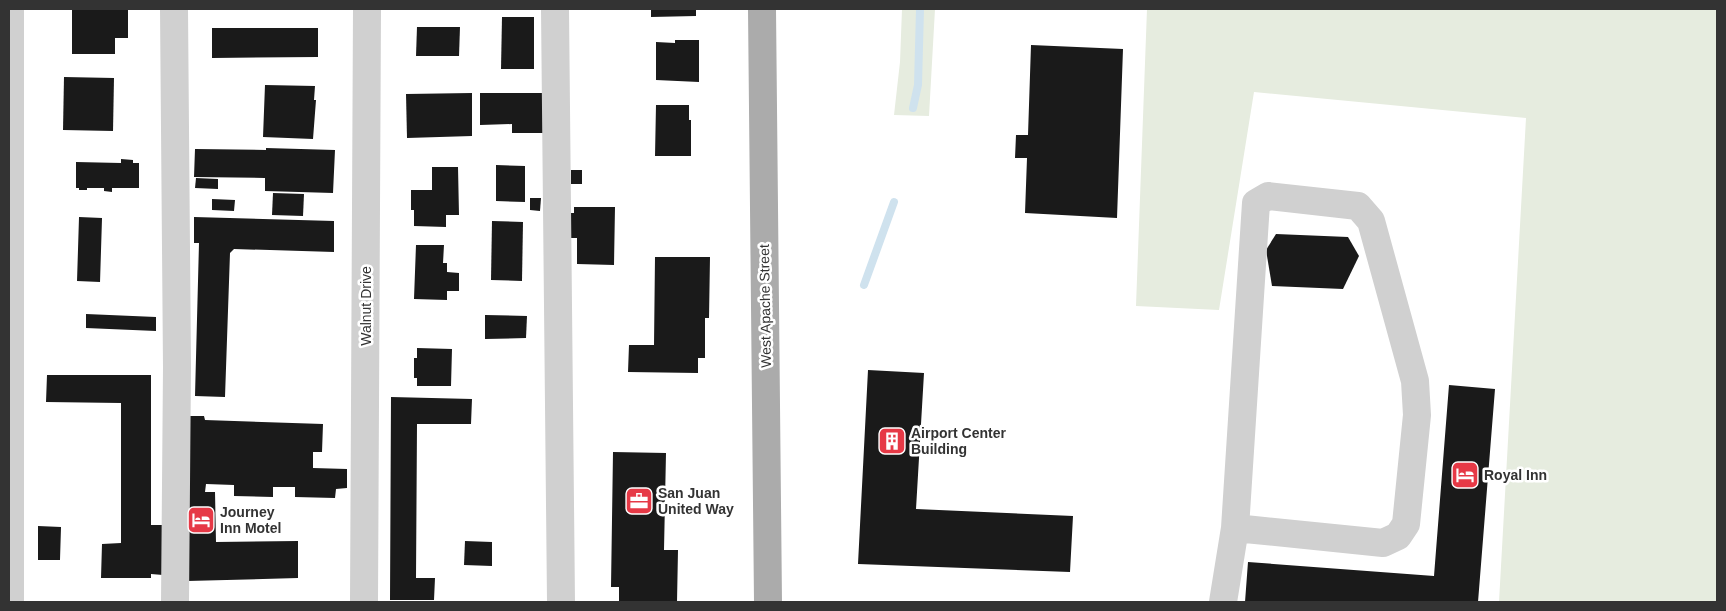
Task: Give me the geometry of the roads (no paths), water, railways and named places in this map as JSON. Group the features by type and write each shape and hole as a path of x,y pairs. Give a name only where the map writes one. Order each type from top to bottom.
{"main road":[{"name":"West Apache Street","path":"762,9 768,602"}],"street":[{"path":"10,9 10,602"},
{"path":"174,9 177,357 176,602"},
{"name":"Walnut Drive","path":"364,602 367,9"},
{"path":"555,9 561,602"},
{"path":"1223,602 1235,528 1256,203 1268,196 1358,206 1370,221 1415,381 1416,415 1406,524 1398,536 1383,542 1235,528"}],"waterway":[{"path":"913,108 918,85 920,9"},
{"path":"864,285 894,202"}],"place":[{"name":"Airport Center Building","path":"892,441"},
{"name":"Royal Inn","path":"1465,475"},
{"name":"San Juan United Way","path":"639,501"},
{"name":"Journey Inn Motel","path":"201,520"}]}
